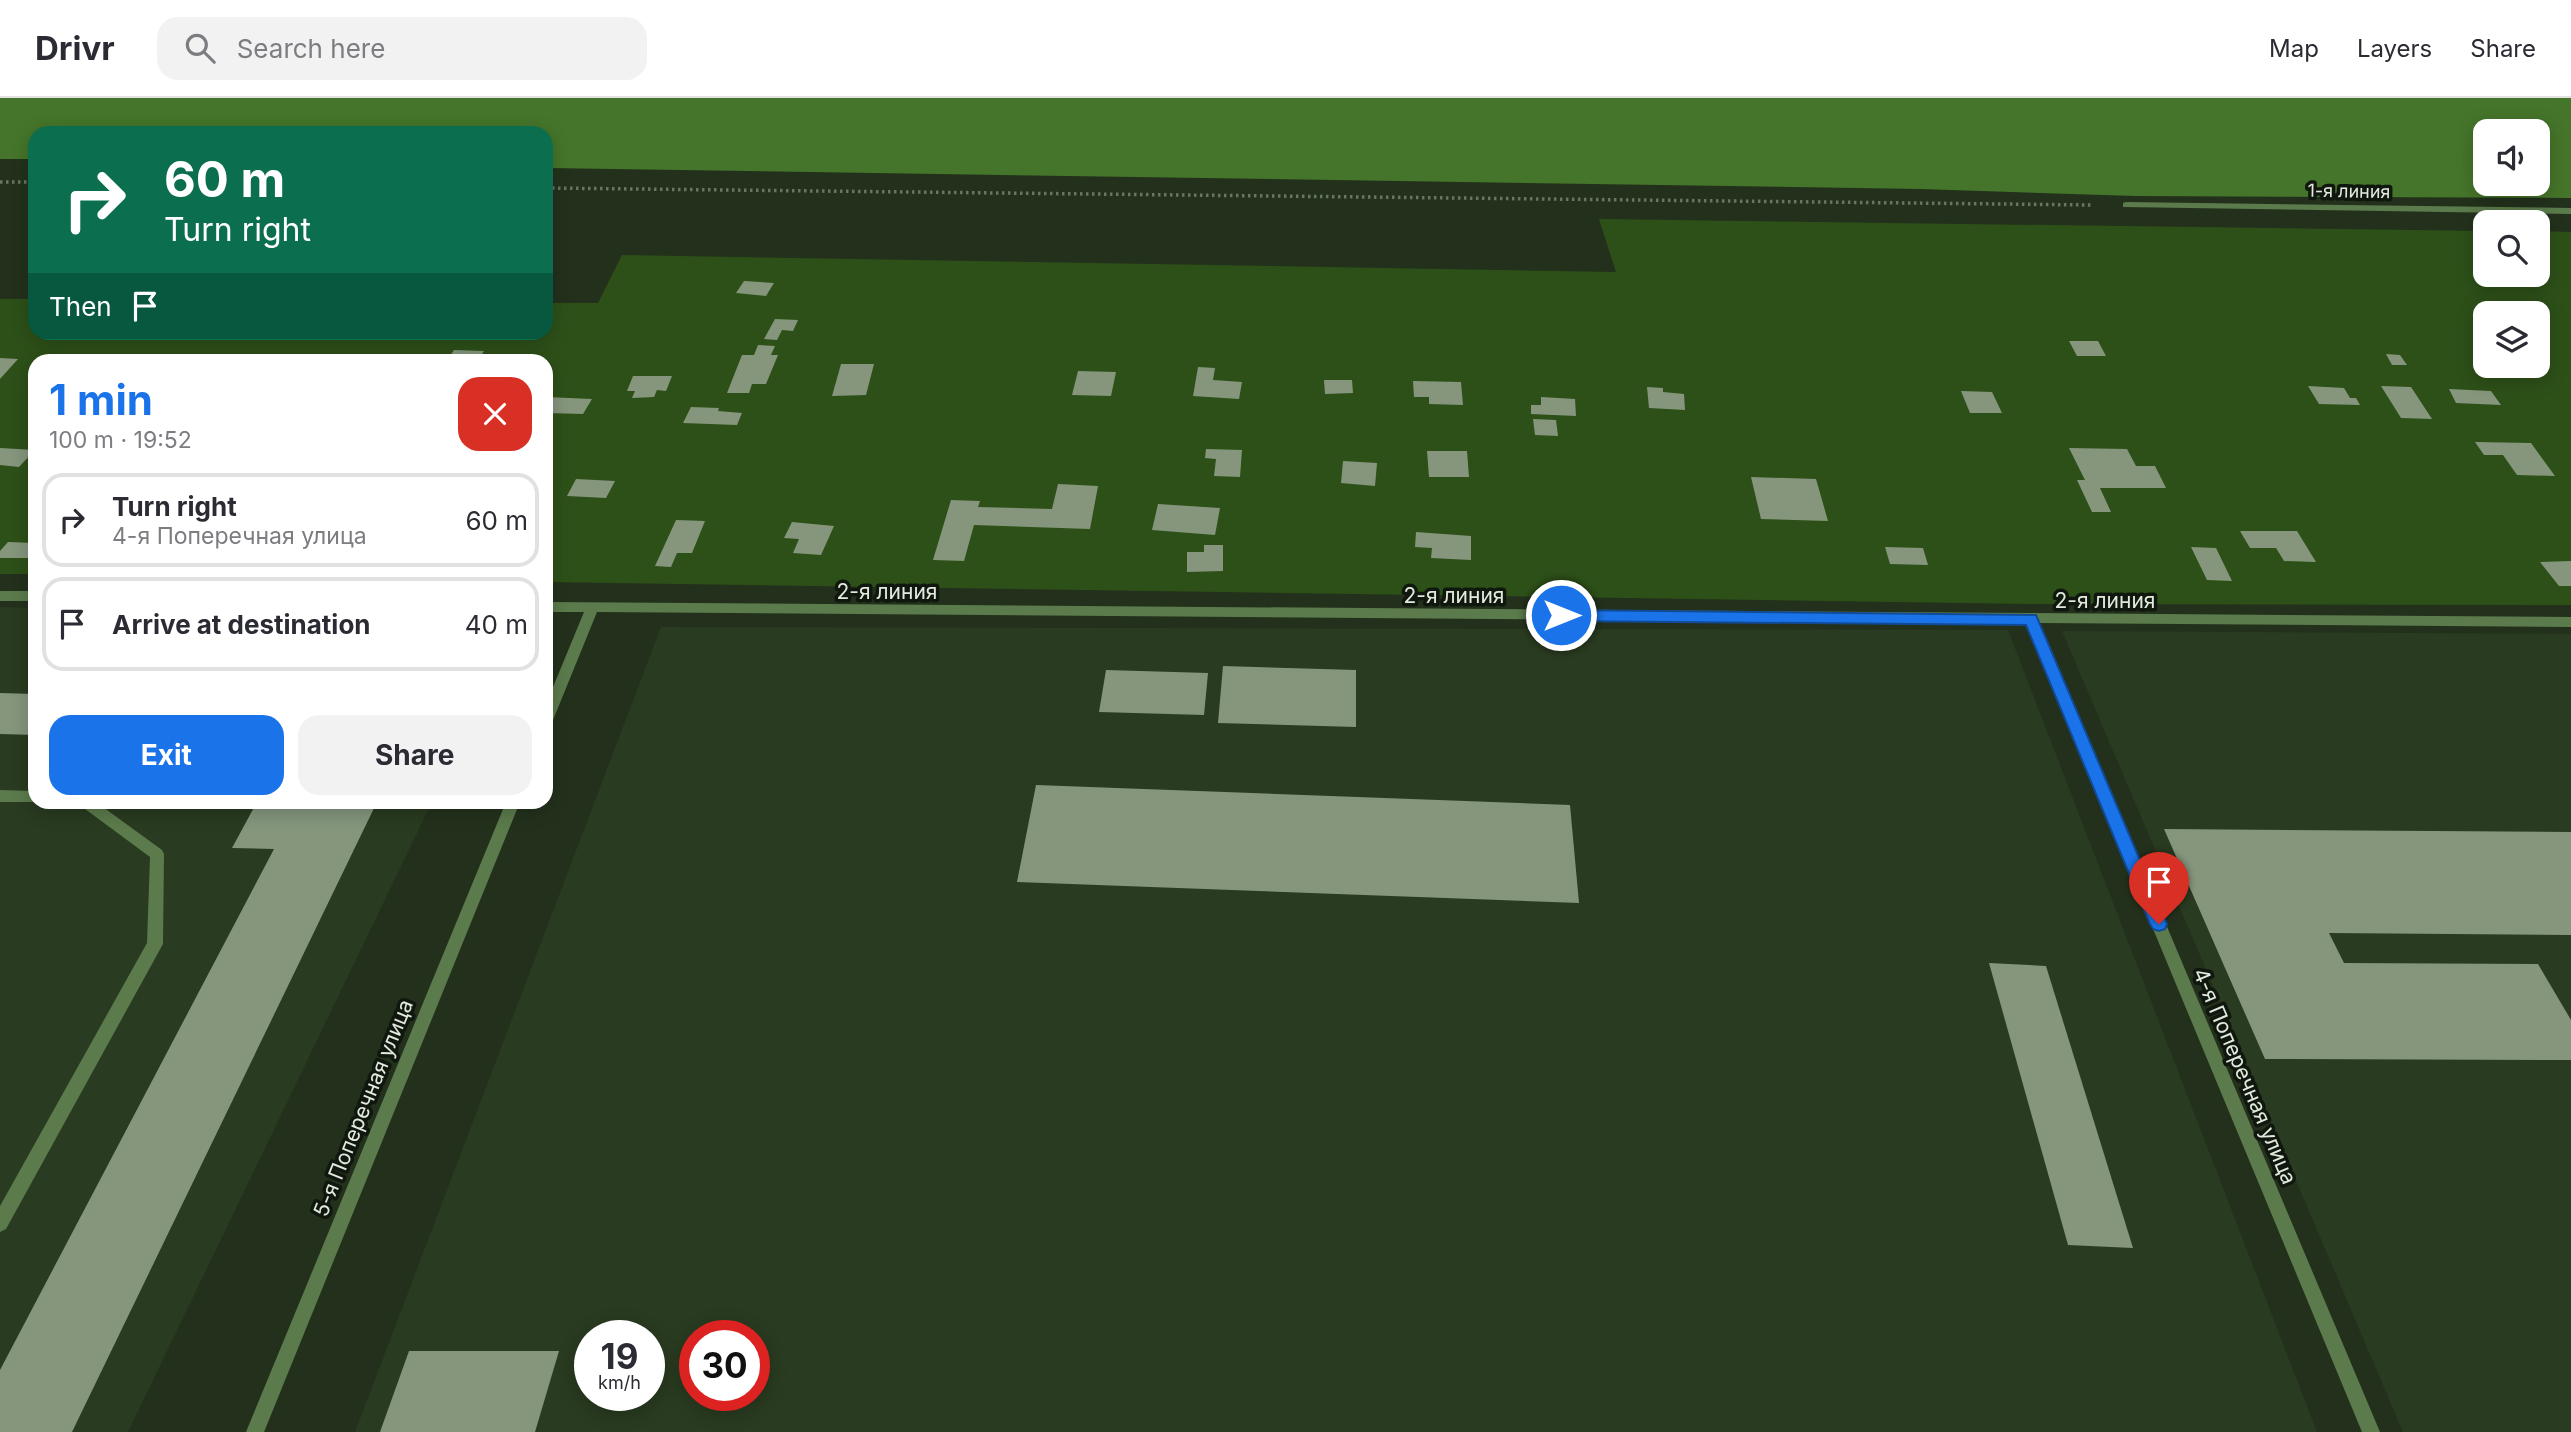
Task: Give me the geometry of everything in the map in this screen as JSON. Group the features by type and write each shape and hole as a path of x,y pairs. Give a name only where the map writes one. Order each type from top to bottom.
{"street":[{"name":"1-я линия","path":"2126,205 2571,211"},
{"path":"0,596 28,596"},
{"name":"2-я линия","path":"553,607 2571,622"},
{"path":"553,703 592,608"},
{"name":"4-я Поперечная улица","path":"2031,619 2371,1432"},
{"path":"0,796 28,797"},
{"path":"0,1223 155,944 157,853 96,809"},
{"name":"5-я Поперечная улица","path":"254,1432 510,809"}],"path":[{"path":"0,182 28,183"},
{"path":"553,188 2126,205"}],"shaded area":[{"path":"0,607 28,608 28,809 429,809 128,1432 0,1432"},
{"path":"661,627 2008,630 2317,1432 355,1432"},
{"path":"2062,631 2571,634 2571,1432 2403,1432"}],"green space":[{"path":"0,98 2571,98 2571,198 2135,196 1921,189 553,168 553,126 28,126 28,159 0,159"},
{"path":"1599,219 2473,231 2473,287 2550,287 2550,231 2571,232 2571,605 2029,604 553,582 553,354 28,354 28,574 0,574 0,299 28,299 28,340 553,340 553,303 598,303 622,255 1616,272"}],"building":[{"path":"744,281 774,283 766,296 736,293"},
{"path":"775,319 798,320 793,331 782,330 777,340 764,339"},
{"path":"2069,341 2098,341 2106,356 2077,356"},
{"path":"758,345 775,346 771,355 778,355 766,384 752,384 749,393 727,393 742,355 754,355"},
{"path":"454,350 484,351 482,354 451,354"},
{"path":"2386,354 2400,355 2407,365 2392,365"},
{"path":"0,358 18,359 0,379"},
{"path":"841,364 874,364 866,395 832,396"},
{"path":"1198,367 1215,368 1213,380 1242,382 1239,399 1193,396"},
{"path":"1078,371 1116,372 1111,396 1072,395"},
{"path":"633,376 672,376 666,391 657,390 654,397 632,398 635,391 627,391"},
{"path":"1324,380 1352,380 1353,393 1325,394"},
{"path":"1413,381 1461,382 1463,405 1429,404 1429,397 1414,397"},
{"path":"2308,386 2344,388 2350,398 2356,398 2360,405 2319,404"},
{"path":"2381,386 2411,387 2432,419 2401,418"},
{"path":"1647,387 1684,394 1685,410 1649,408"},
{"path":"2449,389 2491,391 2501,405 2456,403"},
{"path":"1961,391 1992,392 2002,413 1970,413"},
{"path":"553,397 592,399 583,414 553,413"},
{"path":"1541,397 1575,399 1576,416 1531,414 1531,405 1541,405"},
{"path":"691,407 719,408 718,411 742,413 737,425 683,423"},
{"path":"1533,419 1556,420 1558,436 1535,435"},
{"path":"2475,442 2531,443 2555,476 2517,475 2503,455 2484,455"},
{"path":"0,448 28,450 28,457 19,467 0,465"},
{"path":"2069,448 2127,449 2136,466 2155,466 2166,488 2100,488 2111,512 2092,512 2077,480 2085,480"},
{"path":"1206,449 1242,450 1240,477 1214,476 1216,459 1205,458"},
{"path":"1427,451 1467,451 1469,477 1429,477"},
{"path":"1343,461 1377,463 1375,486 1341,483"},
{"path":"1751,477 1816,479 1828,521 1761,519"},
{"path":"576,479 615,481 606,498 567,496"},
{"path":"1058,484 1098,486 1090,529 974,525 964,561 933,560 951,500 980,501 978,507 1052,509"},
{"path":"1158,504 1220,508 1215,535 1152,530"},
{"path":"676,520 705,521 692,553 677,553 671,567 655,566"},
{"path":"792,522 834,526 821,555 793,553 799,539 784,538"},
{"path":"2240,531 2297,531 2316,562 2284,561 2276,548 2250,548"},
{"path":"1416,532 1471,536 1471,560 1431,558 1432,548 1415,547"},
{"path":"8,542 28,543 28,558 0,558 0,551"},
{"path":"1204,545 1223,545 1223,571 1187,572 1187,552 1204,552"},
{"path":"1885,547 1923,548 1928,565 1890,564"},
{"path":"2191,547 2216,548 2232,581 2207,580"},
{"path":"2571,561 2571,586 2559,586 2540,562"},
{"path":"1223,666 1356,670 1356,727 1218,723"},
{"path":"1106,670 1208,673 1204,715 1099,712"},
{"path":"0,693 28,694 28,735 0,734"},
{"path":"1036,785 1570,805 1579,903 1017,882"},
{"path":"253,809 374,809 72,1432 0,1432 0,1370 274,849 232,848"},
{"path":"2164,829 2571,832 2571,935 2329,933 2344,963 2538,964 2571,1020 2571,1060 2265,1059"},
{"path":"1989,963 2046,966 2133,1248 2068,1245"},
{"path":"409,1351 559,1351 535,1432 380,1432"}],"route":[{"path":"1561,615 2031,619 2159,924"}]}
